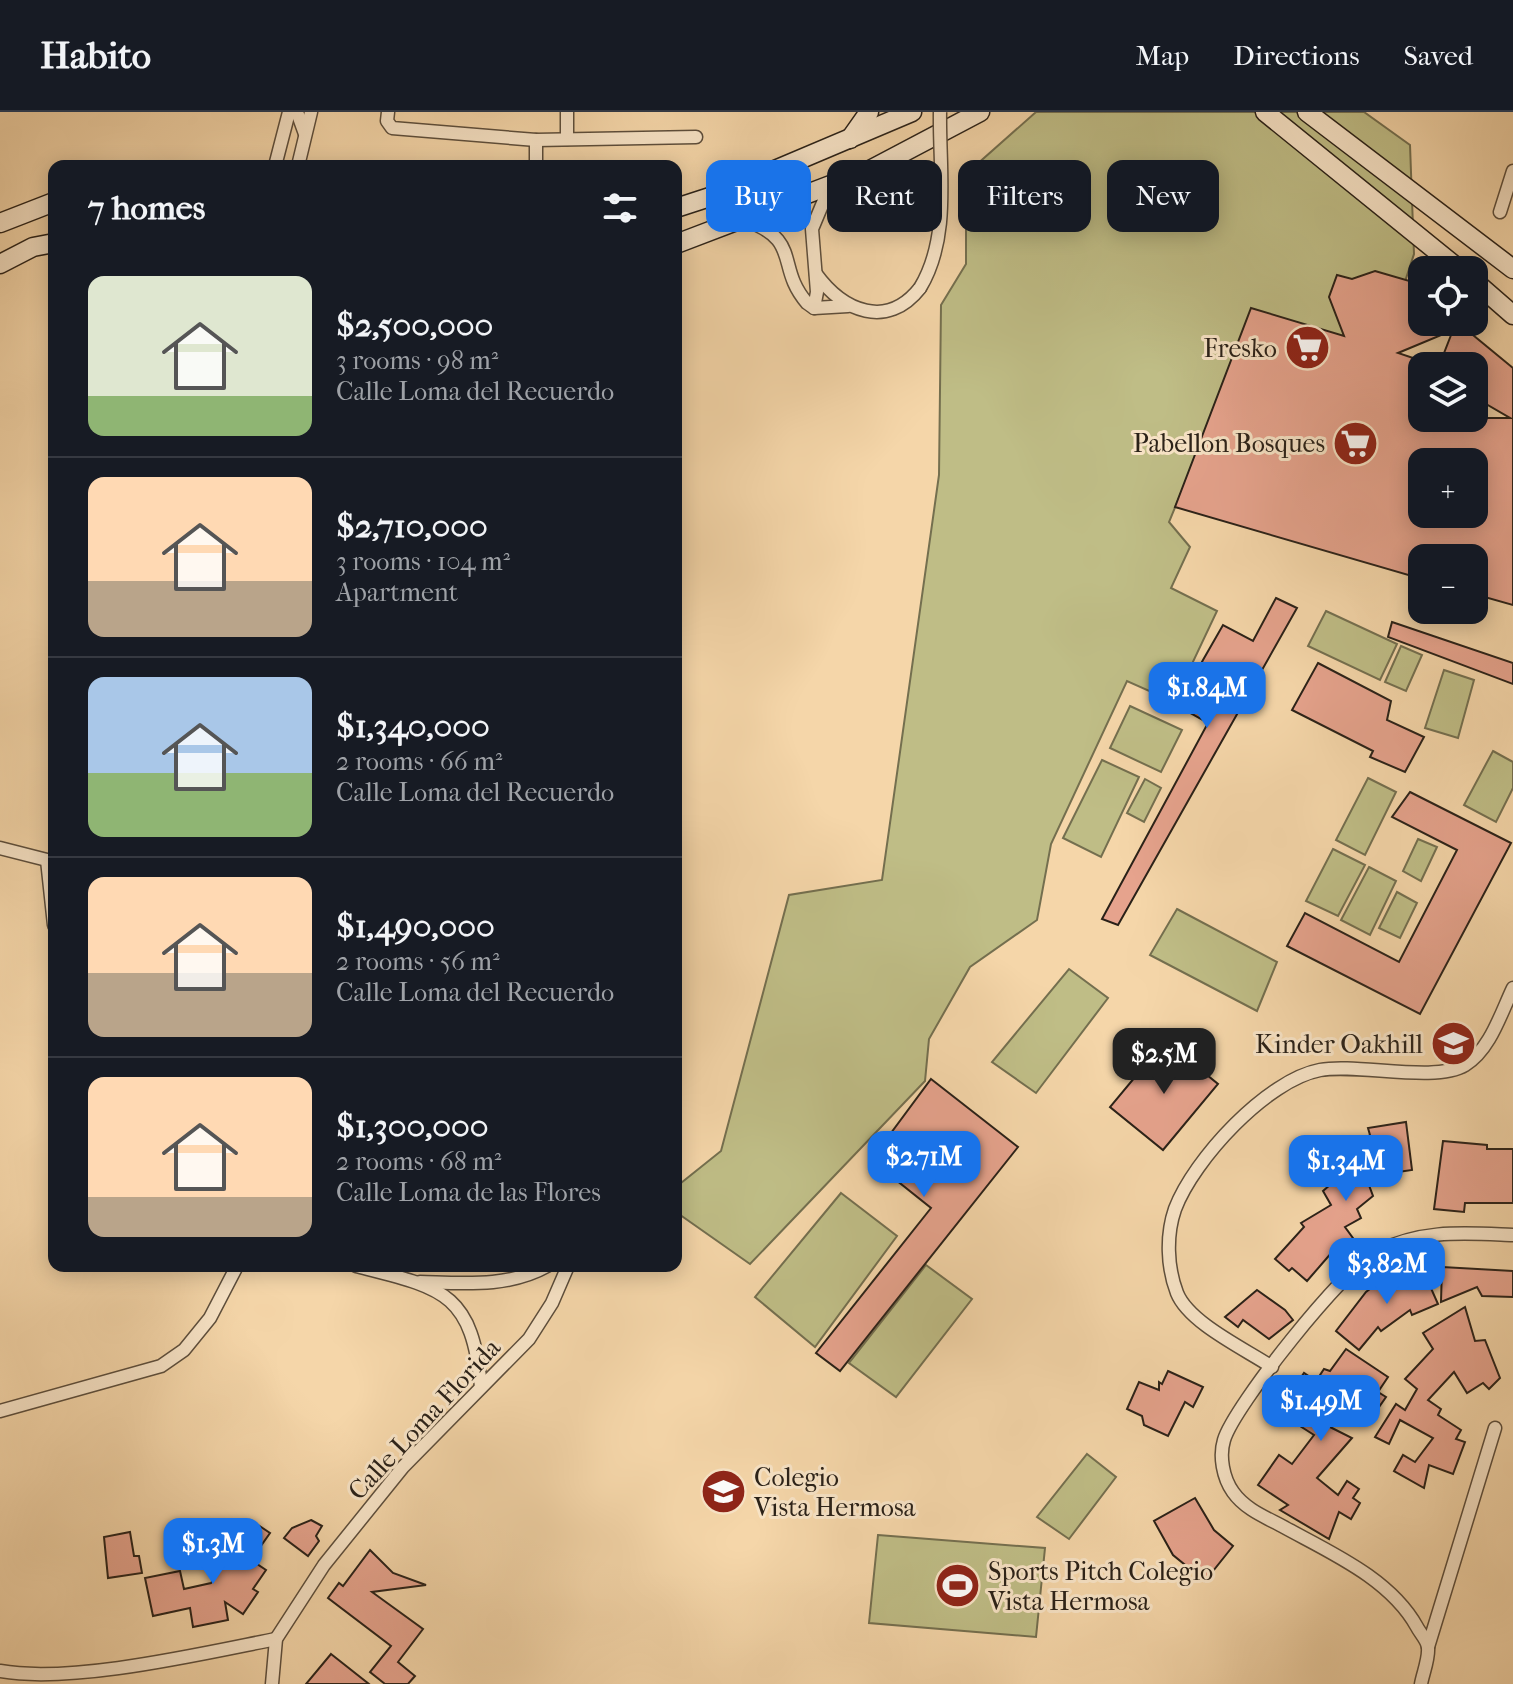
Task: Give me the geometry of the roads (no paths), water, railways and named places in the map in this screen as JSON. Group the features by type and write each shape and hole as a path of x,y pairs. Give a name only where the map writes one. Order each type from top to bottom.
{"main road":[{"path":"849,139 869,112"},
{"path":"682,206 716,195 912,112"},
{"path":"889,160 980,112"},
{"path":"1265,112 1443,256"},
{"path":"1307,112 1513,269"},
{"path":"0,223 48,204"},
{"path":"682,242 710,232"},
{"path":"1,262 33,247 48,244"},
{"path":"1488,293 1513,315"}],"street":[{"path":"277,160 289,112"},
{"path":"297,112 305,134"},
{"path":"299,160 311,112"},
{"path":"388,112 387,121 392,128 536,140 696,137"},
{"path":"567,112 567,139"},
{"path":"816,274 829,291 848,306 867,312 901,306 920,288 932,270 940,240 940,112"},
{"path":"536,140 536,160"},
{"path":"1500,212 1513,171"},
{"path":"814,308 817,300 812,229 827,193"},
{"path":"773,232 778,236 801,296 814,308 848,306"},
{"path":"0,848 47,860 48,869"},
{"path":"1272,1367 1193,1315 1178,1295 1168,1240 1176,1208 1211,1151 1250,1111 1288,1081 1321,1069 1441,1071 1464,1066 1482,1050 1513,988"},
{"path":"1428,1647 1410,1613 1389,1592 1342,1560 1243,1505 1231,1490 1223,1467 1223,1443 1229,1426 1272,1367 1351,1272 1372,1254 1422,1234 1513,1235"},
{"path":"0,1411 161,1366 184,1350 210,1318 234,1272"},
{"path":"378,1272 416,1282 488,1283 536,1272"},
{"name":"Calle Loma Florida","path":"272,1684 276,1639 324,1565 403,1467 529,1339 552,1303 565,1272"},
{"path":"416,1282 459,1310 470,1326 477,1347 481,1387"},
{"path":"1421,1684 1428,1647 1495,1428"},
{"path":"0,1671 27,1680 70,1680 276,1639"}],"place":[{"name":"Fresko","path":"1308,348"},
{"name":"Pabellon Bosques","path":"1356,443"},
{"name":"Kinder Oakhill","path":"1454,1044"},
{"name":"Colegio Vista Hermosa","path":"723,1492"},
{"name":"Sports Pitch Colegio Vista Hermosa","path":"957,1586"}]}
